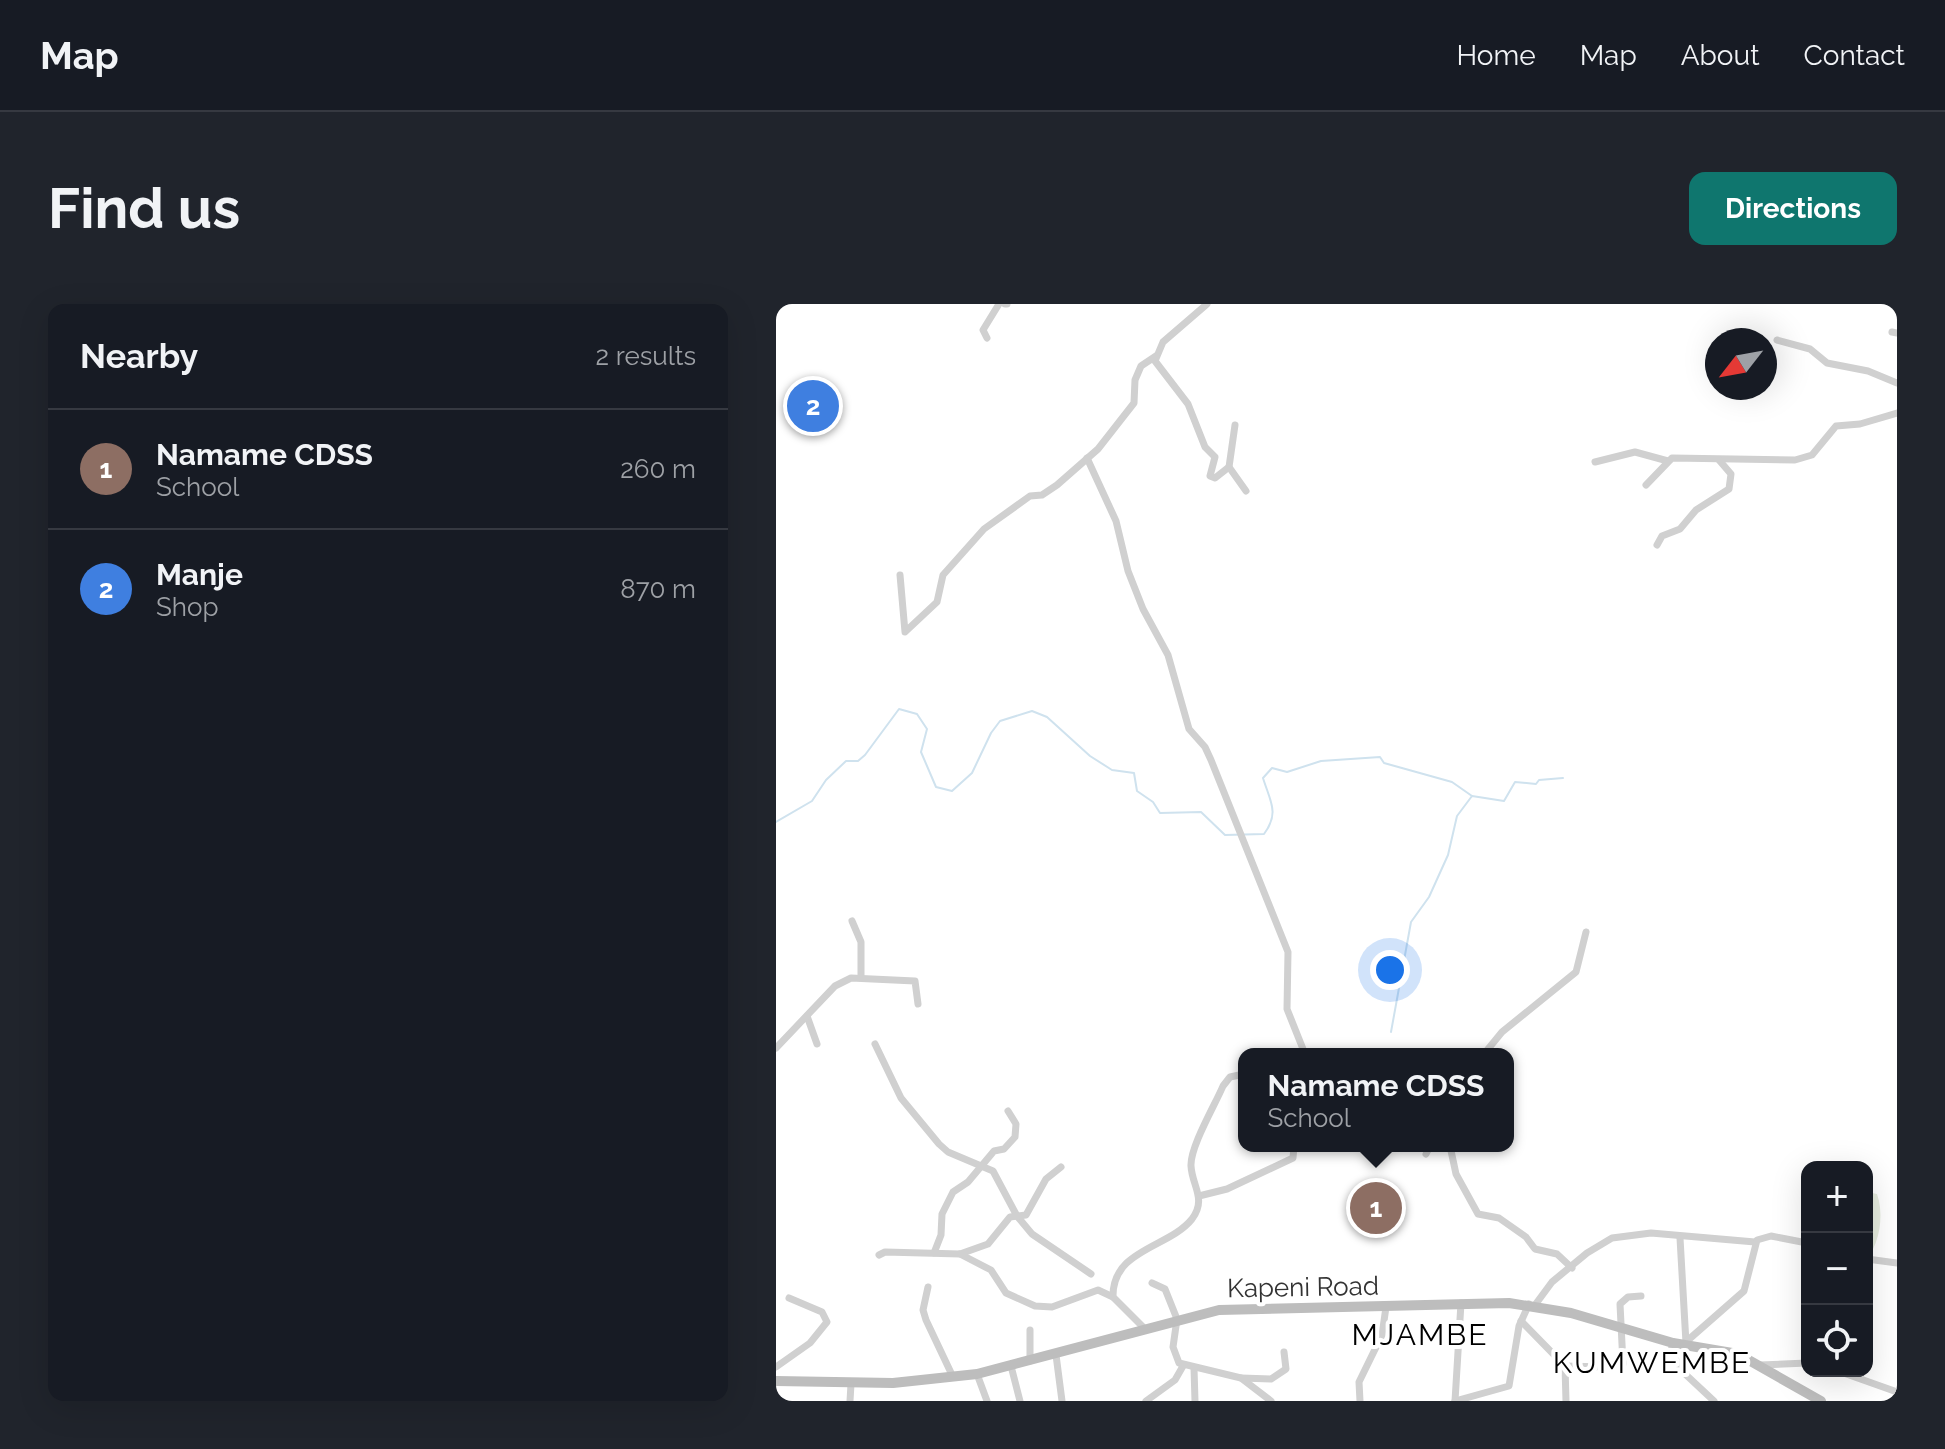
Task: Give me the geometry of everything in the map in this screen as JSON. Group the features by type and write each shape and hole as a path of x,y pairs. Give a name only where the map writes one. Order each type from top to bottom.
{"main road":[{"name":"Kapeni Road","path":"776,1381 851,1384 977,1374 1056,1355 1177,1319 1234,1309 1461,1303 1532,1305 1673,1343 1686,1342 1726,1350 1760,1365 1821,1401"}],"street":[{"path":"987,338 983,330 999,304"},
{"path":"900,575 905,632 916,626 922,615 937,602 943,575 984,529 1030,496 1049,490 1087,458 1125,417 1134,403 1135,380 1141,366 1156,356 1163,342 1207,304"},
{"path":"1777,340 1810,349 1827,363 1868,371 1897,383"},
{"path":"1156,356 1157,368 1188,404 1205,447 1215,457 1210,476 1215,478 1229,467"},
{"path":"1595,462 1635,452 1668,461 1786,461 1804,458 1820,448 1836,426 1860,424 1897,413"},
{"path":"1235,425 1229,467 1246,491"},
{"path":"1087,458 1116,521 1128,571 1143,609 1168,655 1189,729 1205,747 1288,954 1285,995 1303,1048"},
{"path":"1657,545 1662,536 1680,529 1696,510 1729,489 1731,474 1719,460"},
{"path":"1646,485 1668,461"},
{"path":"852,921 861,942 861,978"},
{"path":"1489,1048 1502,1032 1576,972 1586,932"},
{"path":"776,1048 840,982 861,978 915,981 918,1004"},
{"path":"807,1016 817,1044"},
{"path":"875,1044 901,1098 939,1144 948,1152 981,1164 998,1178 1017,1216 1040,1242 1091,1274"},
{"path":"1113,1297 1123,1267 1154,1243 1180,1231 1197,1210 1199,1196 1191,1165 1197,1144 1223,1086 1230,1077 1238,1075"},
{"path":"934,1253 941,1235 942,1214 953,1192 968,1182 981,1164 1015,1137 1016,1124 1008,1111"},
{"path":"1199,1196 1227,1189 1293,1158 1294,1152"},
{"path":"1451,1152 1456,1174 1478,1214 1499,1218 1526,1237 1535,1249 1557,1254 1572,1268"},
{"path":"879,1255 885,1252 960,1254 988,1244 1000,1226 1017,1216 1026,1215 1046,1179 1061,1167"},
{"path":"1461,1303 1455,1401 1509,1386 1521,1321 1532,1305 1552,1282 1587,1253 1612,1238 1651,1233 1680,1238 1755,1242 1771,1236 1801,1242"},
{"path":"1680,1238 1686,1342"},
{"path":"1686,1342 1744,1291 1755,1242"},
{"path":"960,1254 991,1270 1006,1293 1023,1303 1052,1307 1098,1290 1113,1297 1145,1329"},
{"path":"1873,1260 1897,1263"},
{"path":"1152,1283 1165,1289 1177,1319 1173,1347 1175,1358 1183,1366 1241,1378 1271,1379 1286,1369 1284,1352"},
{"path":"928,1287 923,1310 953,1377"},
{"path":"1623,1364 1624,1328 1620,1304 1628,1297 1641,1296"},
{"path":"776,1367 810,1343 827,1322 822,1312 789,1298"},
{"path":"1360,1401 1359,1382 1382,1335 1386,1307"},
{"path":"1521,1321 1565,1366 1566,1401"},
{"path":"1030,1330 1030,1361"},
{"path":"1673,1343 1671,1351 1683,1372 1714,1401"},
{"path":"1056,1355 1062,1401"},
{"path":"1760,1365 1801,1363"},
{"path":"1011,1366 1020,1401"},
{"path":"1146,1401 1175,1380 1183,1366"},
{"path":"1565,1366 1605,1367"},
{"path":"1194,1368 1195,1401"},
{"path":"977,1374 987,1401"},
{"path":"1855,1377 1897,1392"},
{"path":"1241,1378 1271,1401"},
{"path":"850,1401 851,1384"}],"shaded area":[{"path":"1873,1193 1877,1194 1880,1208 1873,1249"}],"waterway":[{"path":"776,822 812,801 826,780 846,761 858,761 865,755 899,709 917,714 927,729 921,752 936,787 952,791 972,773 1000,721 1032,711 1047,717 1090,756 1112,770 1134,773 1137,791 1153,802 1160,813 1201,812 1225,835 1264,834 1269,827 1273,813 1263,778 1272,768 1287,772 1321,761 1380,757 1384,763 1452,782 1472,796"},
{"path":"1391,1032 1411,922 1429,897 1448,855 1457,816 1472,796 1504,801 1515,782 1536,784 1539,780 1563,778"}],"place":[{"name":"Manje","path":"813,406"},
{"name":"Namame CDSS","path":"1376,1208"}],"district":[{"name":"MJAMBE","path":"1420,1335"},
{"name":"KUMWEMBE","path":"1652,1363"}]}
